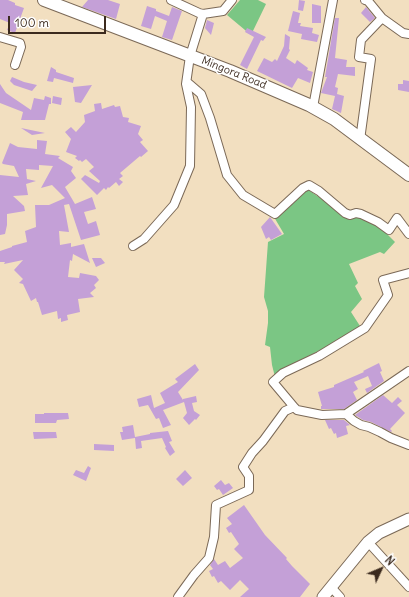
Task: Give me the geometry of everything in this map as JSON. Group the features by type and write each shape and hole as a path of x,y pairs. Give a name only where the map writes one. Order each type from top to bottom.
{"main road":[{"name":"Mingora Road","path":"44,0 250,79 313,107 334,119 360,140 409,175"},
{"path":"323,597 368,542 379,533 409,519"}],"street":[{"path":"171,0 203,14 222,11 232,0"},
{"path":"313,107 333,0"},
{"path":"366,0 368,0 382,18 402,33 409,34"},
{"path":"133,246 144,239 174,205 190,166 191,107 187,82 190,56 203,14"},
{"path":"360,140 371,59 359,57 361,40 382,18"},
{"path":"0,37 20,43 21,47 16,64"},
{"path":"187,82 201,94 210,118 227,175 244,195 276,214 303,188 309,185 319,191 345,213 350,215 356,212 378,222 389,230 397,218 409,234"},
{"path":"409,273 384,280 388,295 364,328 319,356 283,373 273,382 297,410 322,415 346,414 409,372"},
{"path":"178,597 209,558 214,537 216,505 249,490 249,476 243,467 285,411 294,407"},
{"path":"346,414 354,422 409,445"},
{"path":"368,542 409,587"},
{"path":"331,587 340,597"}],"green space":[{"path":"240,0 258,0 266,4 251,35 227,15"},
{"path":"307,189 348,217 357,216 378,225 395,242 384,254 380,252 349,264 358,283 355,286 362,299 351,312 360,326 349,335 299,361 275,377 270,347 265,345 268,311 264,297 268,242 284,234 274,217"}],"building":[{"path":"0,0 8,0 15,3 15,5 24,8 15,33 7,30 10,23 0,19"},
{"path":"88,0 108,0 120,4 116,19 82,7"},
{"path":"299,0 305,1 303,11 298,10"},
{"path":"312,4 321,6 321,23 312,23"},
{"path":"147,6 169,16 172,7 182,11 172,40 162,37 167,21 155,16 151,29 141,26"},
{"path":"366,7 375,18 370,22 361,13"},
{"path":"293,11 300,13 298,23 301,23 300,26 313,28 312,33 319,35 317,42 301,39 302,34 288,31"},
{"path":"335,18 339,18 335,58 347,60 346,67 355,67 355,76 338,74 335,87 338,88 337,94 344,96 341,113 332,109 335,96 321,93 327,77 325,77"},
{"path":"207,20 214,23 211,35 205,28"},
{"path":"247,28 266,37 263,41 261,40 247,69 240,65 254,37 245,32"},
{"path":"285,34 290,37 290,50 286,58 295,64 297,60 308,68 307,70 313,72 310,83 298,78 292,88 257,71 264,58 272,62 275,59 277,61 284,46"},
{"path":"51,67 56,70 56,72 74,78 73,83 54,78 53,82 47,81"},
{"path":"12,77 37,85 32,91 14,85 10,81"},
{"path":"403,80 409,81 409,92 398,90 398,84 403,84"},
{"path":"0,84 6,93 31,110 34,98 44,100 45,96 51,98 51,104 49,104 45,120 21,120 23,112 0,103"},
{"path":"92,85 81,103 75,102 73,87"},
{"path":"53,96 62,98 61,105 52,103"},
{"path":"101,103 102,109 114,105 115,107 120,106 123,117 129,118 128,122 141,126 138,134 143,140 140,142 148,151 120,173 123,176 119,179 123,182 119,186 116,182 106,190 104,188 97,195 81,179 85,175 99,183 100,181 89,171 94,167 86,159 82,162 80,160 79,161 75,158 77,156 66,152 71,139 65,132 71,127 76,132 85,122 84,115 95,111 94,104"},
{"path":"21,128 45,133 32,135"},
{"path":"37,140 47,141 45,154 60,156 58,158 73,167 71,171 76,178 65,187 75,204 92,197 96,209 84,212 88,224 96,221 100,235 81,240 69,204 64,205 69,232 59,231 60,245 71,243 71,247 84,244 90,263 73,254 72,261 70,260 68,277 79,278 80,273 96,276 99,280 94,285 96,288 90,293 94,297 78,299 80,312 67,315 68,320 61,322 61,318 58,319 57,311 42,315 36,298 31,301 23,284 19,283 23,279 14,270 23,260 4,264 5,262 0,262 0,251 27,242 25,231 36,227 35,205 49,205 65,198 52,185 41,188 53,166 39,165 39,170 26,169 27,179 36,181 26,184 28,195 13,196 24,206 25,211 7,214 5,234 0,235 0,175 19,177 14,166 2,163 10,143 18,147 37,149"},
{"path":"270,217 282,234 271,240 269,237 266,239 261,227"},
{"path":"92,258 101,258 105,263 96,267"},
{"path":"379,363 382,371 380,372 384,381 367,393 365,389 372,386 368,376 354,382 358,389 353,392 357,400 344,409 321,409 322,406 318,392 334,387 334,385 364,372 363,371"},
{"path":"195,364 199,370 178,392 183,400 196,396 197,402 192,403 194,411 200,415 189,425 183,418 187,413 184,402 163,410 171,425 163,428 159,418 156,419 148,405 139,407 137,399 151,395 154,408 165,403 160,393 178,382 175,379"},
{"path":"383,395 392,403 398,397 402,401 397,405 405,413 390,429 392,431 391,432 355,415"},
{"path":"68,413 69,419 57,420 56,423 35,423 35,414"},
{"path":"325,420 344,420 350,425 346,426 348,434 337,438 336,433 334,434 331,428 329,429"},
{"path":"133,425 135,437 150,433 168,431 172,441 169,442 175,452 170,456 165,448 166,447 162,438 141,441 142,448 136,449 135,438 122,440 120,432 123,432 122,427"},
{"path":"33,432 56,432 57,438 34,439"},
{"path":"94,444 114,445 114,451 94,450"},
{"path":"88,466 91,468 86,481 73,475 76,470 84,473"},
{"path":"185,470 192,478 183,486 176,479"},
{"path":"221,480 225,485 229,483 233,488 223,495 219,489 217,490 214,486"},
{"path":"244,505 265,535 310,584 300,597 240,597 249,589 240,580 230,590 221,581 218,583 214,576 212,577 209,571 213,569 210,565 214,559 218,565 225,561 230,568 243,558 234,549 239,544 231,532 229,533 226,528 232,524 227,518"}]}
